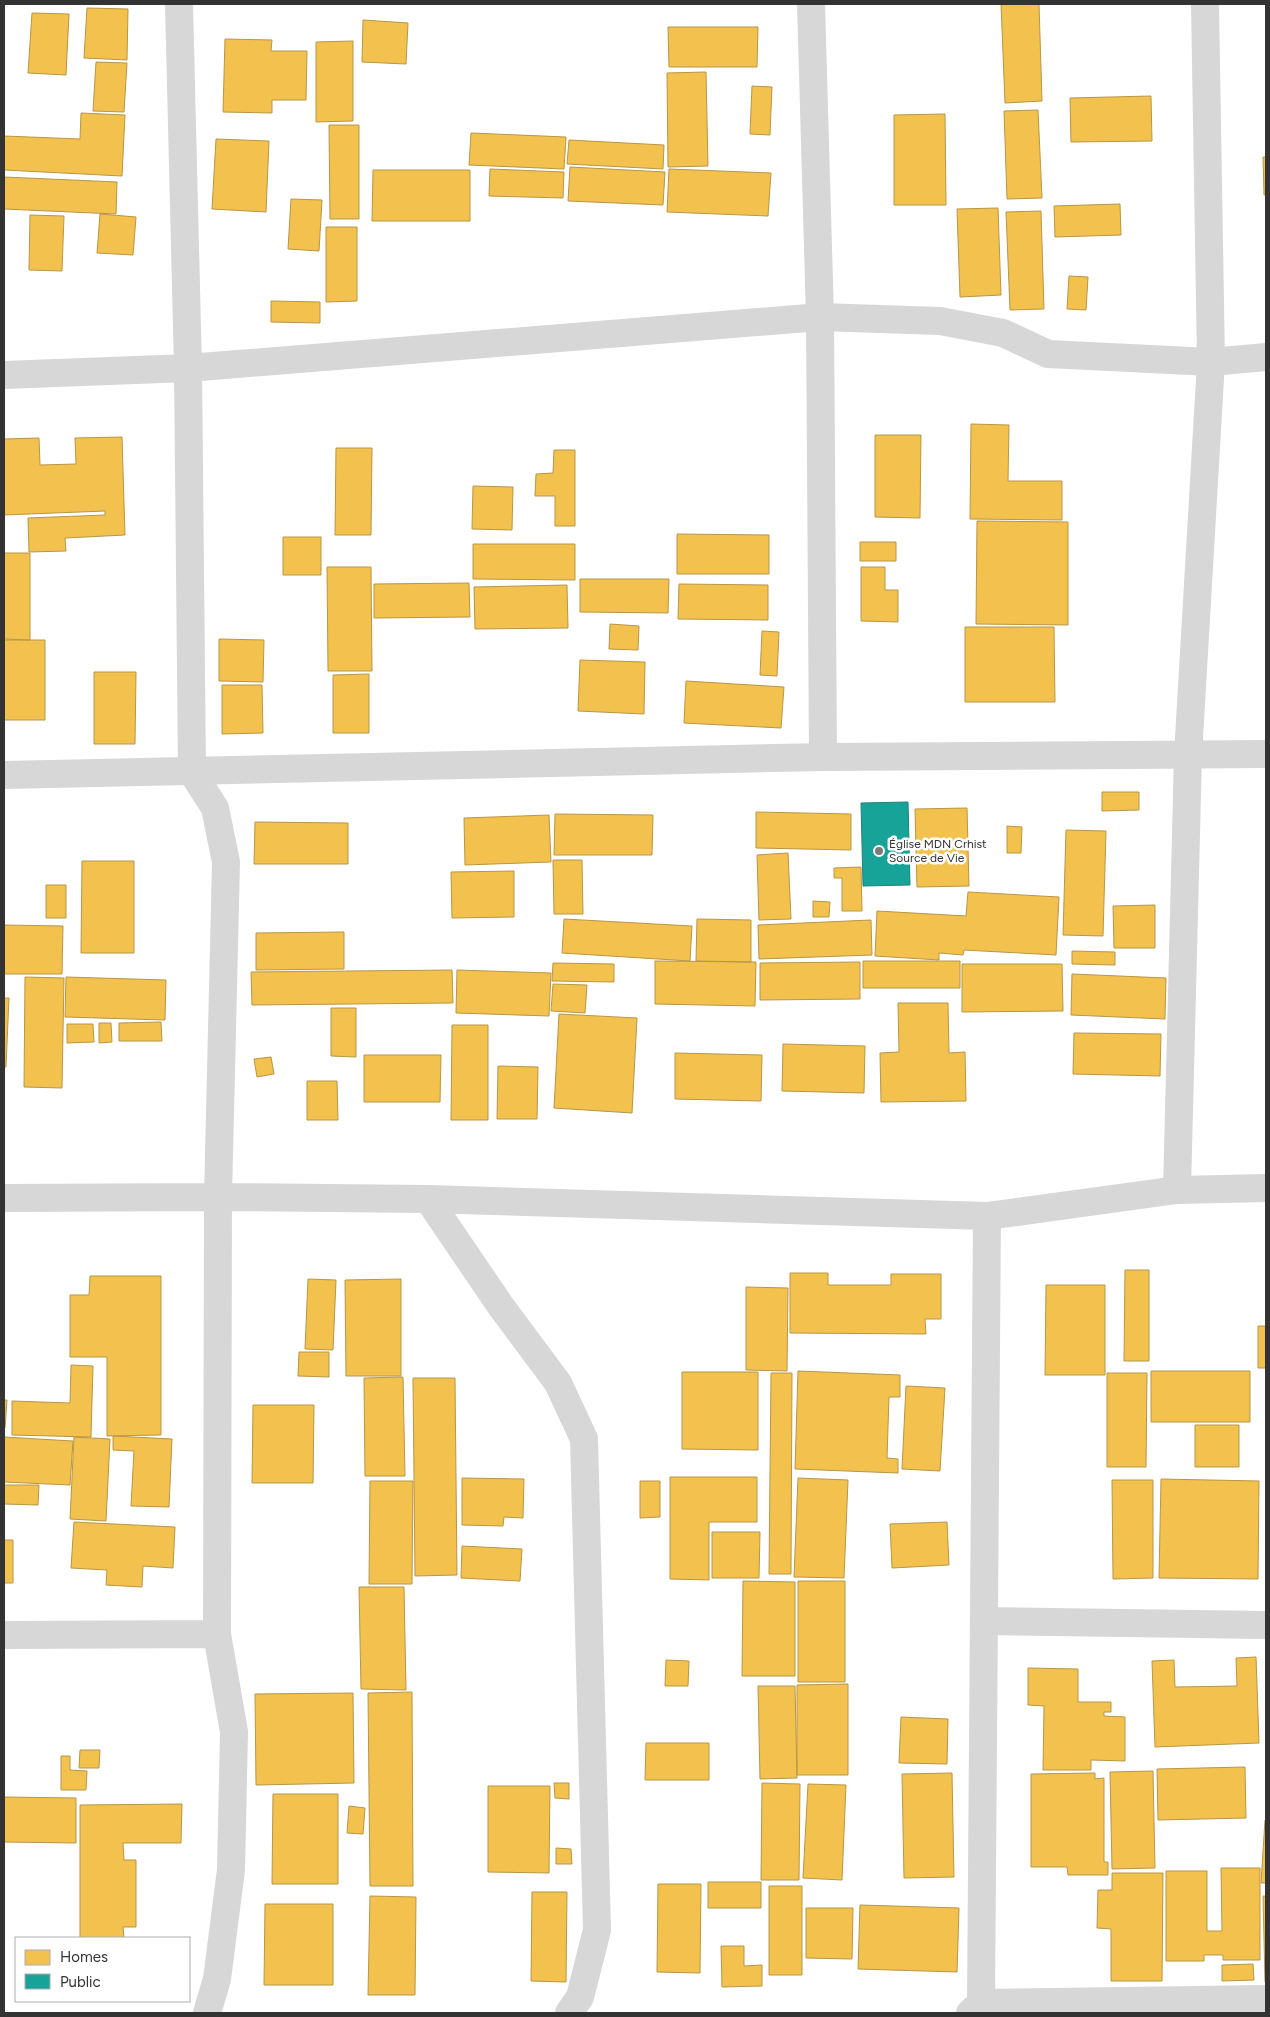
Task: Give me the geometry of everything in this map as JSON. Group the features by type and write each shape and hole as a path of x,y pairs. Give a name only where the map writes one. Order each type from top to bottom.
{"street":[{"path":"179,4 188,368 192,772 215,808 226,862 218,1197 217,1634 234,1732 231,1870 217,1979 207,2013"},
{"path":"811,4 820,317 823,757"},
{"path":"1177,1190 1188,755 1211,362 1205,4"},
{"path":"4,374 188,368 820,317 940,321 1003,333 1048,354 1211,362 1266,357"},
{"path":"4,775 823,757 1266,754"},
{"path":"4,1198 218,1197 428,1199 987,1216 1177,1190 1266,1188"},
{"path":"428,1199 500,1305 558,1383 584,1438 597,1930 580,1997 570,2013"},
{"path":"987,1216 984,1621 975,2008 1266,1999"},
{"path":"984,1621 1266,1625"},
{"path":"4,1635 217,1634"}],"building: Homes":[{"path":"1001,4 1039,4 1042,101 1005,103"},
{"path":"87,8 128,9 127,60 84,58"},
{"path":"32,13 69,14 66,75 28,73"},
{"path":"363,20 408,23 406,64 362,62"},
{"path":"668,27 758,27 757,67 669,67"},
{"path":"225,39 272,40 271,51 307,51 306,100 272,100 272,113 223,112"},
{"path":"353,41 353,121 316,122 316,42"},
{"path":"96,62 127,63 124,112 93,111"},
{"path":"706,72 708,166 668,167 667,73"},
{"path":"752,86 772,87 770,135 750,134"},
{"path":"1151,96 1152,141 1071,142 1070,98"},
{"path":"1038,110 1042,198 1007,199 1004,111"},
{"path":"81,113 125,115 122,176 4,170 4,136 80,139"},
{"path":"945,114 946,205 894,205 894,115"},
{"path":"329,125 359,125 359,219 330,219"},
{"path":"471,133 566,137 564,169 469,165"},
{"path":"216,139 269,141 266,212 212,209"},
{"path":"569,140 664,145 663,169 567,164"},
{"path":"1263,157 1266,157 1266,195 1264,195"},
{"path":"570,167 665,172 663,205 568,201"},
{"path":"490,169 564,172 563,198 489,196"},
{"path":"669,169 771,173 768,216 667,212"},
{"path":"373,170 470,170 470,221 372,221"},
{"path":"4,177 117,182 116,214 4,209"},
{"path":"291,199 322,200 319,251 288,249"},
{"path":"1120,204 1121,235 1055,237 1054,206"},
{"path":"998,208 1001,295 960,297 957,209"},
{"path":"1041,211 1044,309 1010,310 1006,212"},
{"path":"100,214 136,217 133,255 97,253"},
{"path":"30,215 64,216 62,271 29,270"},
{"path":"326,227 357,227 357,301 326,302"},
{"path":"1069,276 1088,277 1086,310 1067,309"},
{"path":"271,301 320,302 320,323 271,322"},
{"path":"971,424 1009,425 1008,481 1062,481 1062,520 970,519"},
{"path":"875,435 921,435 920,518 875,517"},
{"path":"122,437 125,535 65,538 66,551 29,552 28,518 105,515 105,511 4,515 4,439 39,438 40,465 76,464 75,438"},
{"path":"336,448 372,448 371,535 335,535"},
{"path":"554,450 575,450 575,526 555,526 555,496 535,496 536,474 553,473"},
{"path":"473,486 513,487 512,530 472,529"},
{"path":"977,521 1068,522 1068,625 976,624"},
{"path":"677,534 769,535 769,574 677,574"},
{"path":"283,537 321,537 321,575 283,575"},
{"path":"860,542 896,542 896,561 860,561"},
{"path":"473,544 575,544 575,580 473,579"},
{"path":"4,553 30,553 30,640 4,639"},
{"path":"327,567 371,567 372,671 328,671"},
{"path":"861,567 885,567 885,590 898,590 898,622 861,621"},
{"path":"580,579 669,579 668,613 580,612"},
{"path":"469,583 470,617 374,618 374,584"},
{"path":"679,584 768,585 768,620 678,619"},
{"path":"567,585 568,628 475,629 474,587"},
{"path":"610,624 639,626 638,650 609,649"},
{"path":"965,627 1054,627 1055,702 965,702"},
{"path":"762,631 779,632 777,676 760,675"},
{"path":"219,639 264,640 263,682 219,681"},
{"path":"4,640 45,640 45,720 4,720"},
{"path":"580,660 645,662 644,714 578,711"},
{"path":"94,672 136,672 135,744 94,744"},
{"path":"369,674 369,733 333,733 333,675"},
{"path":"686,681 784,687 781,728 684,723"},
{"path":"222,685 262,685 263,733 222,734"},
{"path":"1102,792 1139,792 1139,810 1102,811"},
{"path":"967,808 969,886 917,887 915,809"},
{"path":"756,812 851,814 851,850 756,848"},
{"path":"555,814 653,815 652,855 554,855"},
{"path":"549,815 551,862 465,865 464,818"},
{"path":"255,822 348,823 348,864 254,864"},
{"path":"1007,826 1022,827 1021,853 1007,853"},
{"path":"1066,830 1106,831 1103,936 1063,935"},
{"path":"788,853 791,919 759,920 757,855"},
{"path":"553,860 582,860 583,914 554,914"},
{"path":"82,861 134,861 134,953 81,953"},
{"path":"861,867 862,911 842,911 842,878 834,878 834,868"},
{"path":"514,871 514,917 452,918 451,872"},
{"path":"46,885 66,885 66,918 46,918"},
{"path":"968,892 1059,897 1056,955 964,950 963,955 939,953 939,960 875,956 877,911 966,916"},
{"path":"813,901 830,902 829,917 813,917"},
{"path":"1155,905 1155,948 1114,948 1113,906"},
{"path":"564,919 692,926 690,961 562,953"},
{"path":"697,919 751,920 751,962 696,961"},
{"path":"871,920 872,955 759,959 758,925"},
{"path":"4,925 63,926 62,974 4,974"},
{"path":"344,932 344,969 256,970 256,933"},
{"path":"1072,951 1115,952 1115,965 1072,964"},
{"path":"655,961 756,962 755,1006 655,1004"},
{"path":"863,961 960,961 960,988 863,988"},
{"path":"860,962 860,999 760,1000 760,963"},
{"path":"553,963 614,964 614,982 552,981"},
{"path":"962,964 1062,964 1063,1011 962,1012"},
{"path":"452,970 453,1003 252,1005 251,972"},
{"path":"457,970 551,973 549,1016 456,1013"},
{"path":"1072,974 1166,978 1165,1019 1071,1015"},
{"path":"25,977 64,978 62,1088 24,1087"},
{"path":"66,977 166,980 165,1020 65,1017"},
{"path":"553,984 587,985 585,1013 551,1011"},
{"path":"4,998 9,998 6,1067 4,1067"},
{"path":"898,1003 948,1003 949,1053 965,1052 966,1101 881,1102 880,1053 899,1052"},
{"path":"331,1008 356,1008 356,1057 331,1056"},
{"path":"559,1014 637,1018 632,1113 554,1108"},
{"path":"161,1022 162,1041 119,1041 119,1023"},
{"path":"99,1023 111,1023 112,1042 99,1043"},
{"path":"67,1024 93,1024 94,1042 67,1043"},
{"path":"452,1025 488,1025 488,1120 451,1120"},
{"path":"1074,1033 1161,1034 1160,1076 1073,1074"},
{"path":"783,1044 865,1046 864,1093 782,1091"},
{"path":"675,1053 762,1055 761,1101 675,1099"},
{"path":"364,1055 441,1055 440,1102 364,1102"},
{"path":"271,1057 274,1074 257,1077 254,1059"},
{"path":"498,1066 538,1067 537,1119 497,1119"},
{"path":"307,1081 337,1081 338,1120 307,1120"},
{"path":"1125,1270 1149,1270 1149,1361 1124,1361"},
{"path":"790,1273 828,1273 828,1285 891,1285 891,1274 941,1274 941,1319 925,1319 926,1334 790,1333"},
{"path":"90,1276 161,1276 161,1435 107,1436 107,1357 70,1357 70,1295 89,1295"},
{"path":"308,1279 336,1280 333,1350 305,1349"},
{"path":"401,1279 401,1376 346,1376 345,1280"},
{"path":"1046,1285 1105,1285 1105,1375 1045,1375"},
{"path":"746,1287 788,1288 787,1371 746,1370"},
{"path":"1258,1326 1266,1326 1266,1368 1258,1368"},
{"path":"299,1352 329,1352 329,1377 298,1376"},
{"path":"71,1365 93,1366 91,1437 12,1435 12,1401 70,1403"},
{"path":"798,1371 900,1375 900,1397 889,1397 887,1458 898,1459 898,1473 795,1469"},
{"path":"1151,1371 1250,1371 1250,1422 1151,1422"},
{"path":"682,1372 758,1372 758,1450 682,1449"},
{"path":"771,1373 792,1373 791,1574 769,1574"},
{"path":"1107,1373 1147,1373 1146,1467 1107,1467"},
{"path":"403,1377 405,1476 365,1476 364,1378"},
{"path":"413,1378 455,1378 457,1575 415,1576"},
{"path":"906,1386 945,1388 940,1471 902,1469"},
{"path":"4,1400 7,1400 5,1428 4,1428"},
{"path":"253,1405 314,1405 313,1483 252,1483"},
{"path":"1195,1425 1239,1425 1239,1467 1195,1467"},
{"path":"113,1436 172,1439 169,1507 131,1506 134,1451 113,1450"},
{"path":"4,1437 73,1441 70,1485 4,1482"},
{"path":"74,1437 110,1439 106,1521 70,1519"},
{"path":"670,1477 757,1477 757,1522 709,1522 709,1580 670,1579"},
{"path":"462,1478 524,1479 523,1518 504,1517 503,1526 462,1525"},
{"path":"798,1478 848,1480 844,1578 794,1577"},
{"path":"1161,1479 1259,1481 1258,1579 1159,1578"},
{"path":"1112,1480 1153,1480 1153,1578 1113,1579"},
{"path":"370,1481 413,1481 412,1584 369,1584"},
{"path":"640,1481 660,1481 660,1517 640,1518"},
{"path":"4,1485 39,1485 38,1505 4,1504"},
{"path":"74,1522 175,1527 173,1568 143,1566 142,1587 106,1585 107,1570 71,1568"},
{"path":"947,1522 949,1565 892,1568 890,1524"},
{"path":"712,1532 760,1532 759,1578 712,1578"},
{"path":"4,1540 13,1540 13,1583 4,1583"},
{"path":"462,1546 522,1549 520,1581 461,1578"},
{"path":"743,1581 795,1582 795,1676 742,1676"},
{"path":"798,1581 845,1581 845,1682 798,1682"},
{"path":"359,1587 404,1587 406,1690 361,1689"},
{"path":"1256,1657 1259,1743 1155,1747 1152,1661 1174,1660 1175,1687 1237,1686 1236,1658"},
{"path":"666,1660 689,1661 688,1686 665,1686"},
{"path":"1028,1668 1078,1669 1078,1702 1111,1702 1111,1712 1104,1712 1104,1716 1125,1717 1125,1761 1091,1760 1091,1770 1043,1770 1044,1706 1028,1705"},
{"path":"848,1684 848,1775 797,1775 797,1685"},
{"path":"758,1686 795,1686 797,1778 760,1779"},
{"path":"412,1692 413,1886 370,1886 368,1693"},
{"path":"353,1693 354,1783 256,1785 255,1694"},
{"path":"901,1717 948,1719 947,1764 899,1763"},
{"path":"646,1743 709,1743 709,1780 645,1780"},
{"path":"80,1750 100,1750 99,1768 79,1768"},
{"path":"61,1756 70,1756 70,1770 87,1771 86,1790 61,1790"},
{"path":"1245,1767 1246,1818 1158,1820 1157,1769"},
{"path":"1153,1771 1155,1868 1112,1869 1110,1772"},
{"path":"952,1773 954,1877 904,1878 902,1774"},
{"path":"1095,1773 1095,1779 1104,1778 1104,1862 1108,1862 1108,1875 1068,1875 1067,1867 1031,1867 1031,1774"},
{"path":"554,1783 569,1783 569,1799 555,1798"},
{"path":"762,1783 800,1784 799,1880 761,1880"},
{"path":"808,1784 846,1785 842,1880 803,1878"},
{"path":"488,1786 550,1786 549,1873 488,1872"},
{"path":"273,1794 338,1794 338,1884 272,1884"},
{"path":"4,1797 76,1798 76,1843 4,1842"},
{"path":"182,1804 181,1843 123,1843 124,1860 136,1860 136,1927 123,1927 124,1937 80,1937 80,1805"},
{"path":"349,1806 365,1808 363,1834 347,1833"},
{"path":"1265,1820 1266,1883 1261,1883"},
{"path":"556,1848 571,1849 572,1864 556,1864"},
{"path":"1221,1868 1260,1868 1260,1960 1223,1960 1223,1955 1204,1955 1204,1961 1166,1961 1166,1871 1207,1871 1207,1931 1222,1931"},
{"path":"1112,1873 1163,1873 1162,1981 1111,1981 1111,1929 1097,1928 1098,1890 1112,1890"},
{"path":"708,1882 761,1882 761,1908 708,1908"},
{"path":"658,1884 701,1884 700,1973 657,1972"},
{"path":"769,1886 802,1886 802,1975 769,1975"},
{"path":"532,1892 567,1892 566,1982 531,1981"},
{"path":"370,1896 416,1897 415,1995 368,1995"},
{"path":"1263,1896 1266,1896 1266,1982 1265,1982"},
{"path":"265,1904 333,1904 333,1985 264,1985"},
{"path":"860,1905 959,1908 957,1972 858,1969"},
{"path":"806,1908 853,1908 852,1959 806,1958"},
{"path":"721,1946 744,1946 744,1966 762,1965 762,1986 722,1987"},
{"path":"1253,1964 1254,1980 1222,1981 1222,1965"}],"building: Public":[{"path":"908,802 910,885 863,886 861,803"}],"place":[{"name":"Église MDN Crhist Source de Vie","path":"879,851"}]}
